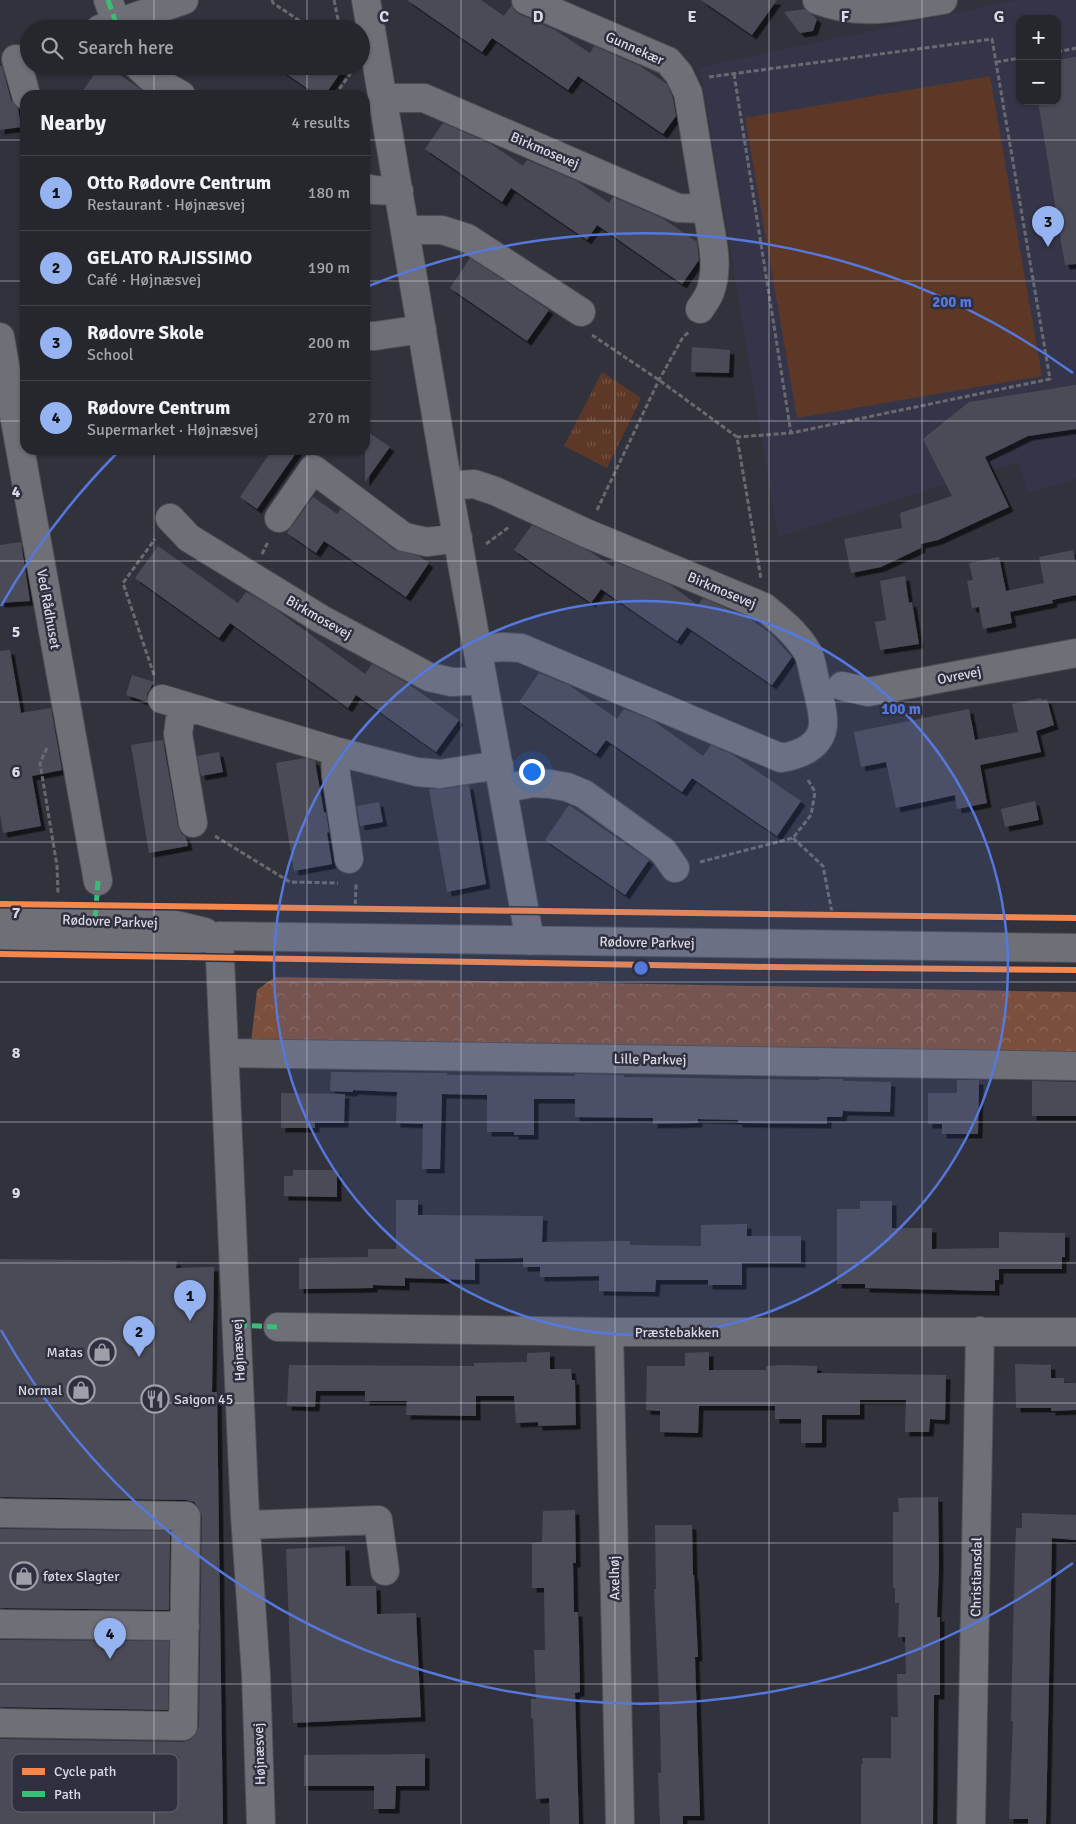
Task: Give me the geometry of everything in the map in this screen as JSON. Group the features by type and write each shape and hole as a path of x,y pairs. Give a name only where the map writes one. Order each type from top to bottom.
{"street":[{"path":"111,20 184,0"},
{"path":"366,0 369,20"},
{"name":"Gunnekær","path":"526,0 668,61 679,74 688,93 707,209"},
{"path":"817,0 848,9 870,11 943,0"},
{"path":"370,24 448,486 530,941"},
{"path":"15,60 24,90"},
{"path":"148,75 172,90"},
{"name":"Birkmosevej","path":"382,98 424,98 678,208 707,209"},
{"path":"370,189 398,191"},
{"path":"702,310 710,293 714,274 714,255 707,209"},
{"path":"405,230 442,230 467,238 581,312"},
{"path":"370,336 422,329"},
{"name":"Ved Rådhuset","path":"0,337 20,448"},
{"name":"Ved Rådhuset","path":"21,455 98,881"},
{"path":"279,518 314,469 404,538 460,550"},
{"name":"Birkmosevej","path":"448,486 474,484 495,490 586,533 764,607 786,625 808,652 820,702 823,726 818,739 808,750 795,756"},
{"name":"Birkmosevej","path":"170,518 189,538 321,619 429,676 452,682 483,680"},
{"path":"478,650 503,647 521,648 781,758 795,756"},
{"name":"Ovrevej","path":"842,686 868,692 1076,653"},
{"path":"193,823 172,702 335,751 417,772 501,777 567,787 584,794 663,851 675,868"},
{"path":"335,751 336,775 352,871"},
{"name":"Rødovre Parkvej","path":"0,916 168,923 219,936"},
{"name":"Rødovre Parkvej","path":"0,940 168,943 219,936 1076,948"},
{"name":"Højnæsvej","path":"219,936 246,1525 255,1645 261,1824"},
{"name":"Lille Parkvej","path":"225,1053 1076,1066"},
{"name":"Præstebakken","path":"278,1328 609,1332 1076,1332"},
{"name":"Christiansdal","path":"971,1824 980,1331"},
{"name":"Axelhøj","path":"609,1332 620,1824"},
{"path":"0,1513 186,1516 183,1726 0,1723"},
{"path":"246,1525 378,1520 385,1571"},
{"path":"0,1624 185,1626"}],"path":[{"path":"272,0 273,3 298,20"},
{"path":"334,0 338,20"},
{"path":"581,312 593,337 659,380 738,438 791,433 1050,380 992,39 713,77"},
{"path":"1061,51 1076,48"},
{"path":"996,62 1016,59"},
{"path":"734,74 791,433"},
{"path":"339,90 349,75"},
{"path":"586,533 659,380 683,337 702,310"},
{"path":"738,438 764,607"},
{"path":"460,550 533,508"},
{"path":"170,518 123,583 172,702"},
{"path":"251,576 279,518"},
{"path":"57,866 40,762 54,736 71,731"},
{"path":"675,868 793,838 810,815 815,792 795,756"},
{"path":"193,823 290,882 350,884 352,871"},
{"path":"793,838 823,866 838,945"},
{"path":"352,871 356,889"},
{"path":"346,910 365,910"},
{"path":"823,916 842,916"}],"shaded area":[{"path":"1017,0 1076,0 1076,479 1028,493 1018,462 778,537 700,67"}],"green space":[{"path":"990,76 1042,376 797,418 745,118"},
{"path":"602,372 641,398 607,468 564,446"},
{"path":"275,977 1076,992 1076,1055 251,1043 257,990"}],"building":[{"path":"407,0 481,0 504,16 512,5 519,14 555,30 590,53 594,46 640,66 667,84 673,98 676,116 663,134 578,76 568,90 492,38 482,52"},
{"path":"701,0 777,0 752,35"},
{"path":"805,9 817,19 813,31 800,33 784,12"},
{"path":"1076,57 1076,264 1065,265 1039,105 1061,105 1061,59"},
{"path":"0,66 2,66 11,100 18,108 20,127 0,130"},
{"path":"94,75 120,75 142,90 83,90"},
{"path":"288,75 339,75 328,90 310,90"},
{"path":"443,123 491,144 523,166 527,160 577,181 609,203 613,197 662,218 697,242 699,260 682,284 597,225 587,240 511,188 502,202 425,149"},
{"path":"470,258 549,310 527,341 450,288"},
{"path":"692,347 730,350 729,373 691,372"},
{"path":"1076,385 1076,429 1028,436 985,457 1009,507 938,540 921,544 921,548 881,567 851,573 844,539 902,528 900,513 952,496 923,439 969,402"},
{"path":"370,433 390,447 365,482 365,455 370,455"},
{"path":"269,455 295,455 257,509 240,497"},
{"path":"313,497 337,514 341,509 395,550 419,556 429,563 406,597 324,541 316,553 287,533"},
{"path":"532,525 589,551 613,567 616,562 669,584 698,605 703,598 749,618 771,634 792,657 772,685 687,627 677,641 601,589 591,603 514,550"},
{"path":"21,542 30,601 0,603 0,545"},
{"path":"158,546 238,603 246,592 271,606 365,674 372,664 407,683 459,720 436,752 356,695 348,708 230,623 219,638 135,578"},
{"path":"1073,550 1076,563 1076,595 1052,600 1053,603 1010,612 1012,623 983,629 979,607 972,608 967,581 973,580 969,563 999,557 1006,591 1044,583 1039,557"},
{"path":"905,576 909,603 912,602 919,644 880,650 875,622 886,620 880,581"},
{"path":"10,650 21,713 51,708 62,770 32,776 41,826 3,833 0,813 0,651"},
{"path":"539,673 569,685 617,719 624,709 652,720 703,756 711,745 733,755 801,801 777,836 692,778 682,792 606,740 596,754 519,702"},
{"path":"132,675 154,682 147,694 147,702 126,695"},
{"path":"1041,698 1041,700 1047,699 1054,725 1036,731 1041,752 980,765 987,803 957,809 955,795 896,808 886,762 861,767 854,732 969,709 975,740 1018,732 1012,704"},
{"path":"163,740 178,826 181,833 186,837 188,846 149,853 131,745"},
{"path":"219,752 223,772 201,776 197,756"},
{"path":"305,758 315,761 324,813 326,812 332,864 294,871 276,763"},
{"path":"469,785 486,884 447,892 429,789"},
{"path":"1035,801 1039,820 1005,827 1001,809"},
{"path":"379,802 383,822 360,826 357,806"},
{"path":"569,805 649,860 625,895 545,840"},
{"path":"331,1072 447,1073 447,1075 575,1076 575,1074 624,1075 624,1077 843,1079 843,1081 891,1082 890,1112 843,1111 842,1117 827,1117 827,1124 738,1123 738,1120 698,1119 698,1123 653,1124 653,1118 575,1117 575,1099 534,1099 534,1135 514,1135 514,1132 487,1132 487,1095 442,1094 440,1169 422,1169 423,1124 396,1123 397,1092 330,1091"},
{"path":"957,1080 979,1080 978,1134 942,1134 942,1124 928,1124 928,1093 957,1093"},
{"path":"1032,1081 1076,1082 1076,1116 1032,1116"},
{"path":"281,1093 345,1094 344,1123 315,1123 315,1128 281,1128"},
{"path":"293,1170 337,1170 337,1197 284,1196 284,1176 293,1176"},
{"path":"396,1200 418,1200 418,1215 543,1216 542,1242 630,1241 630,1245 701,1246 701,1225 747,1224 747,1236 801,1236 801,1263 742,1263 742,1285 708,1285 708,1280 656,1280 655,1292 599,1291 599,1276 540,1277 540,1267 523,1267 523,1258 475,1259 475,1280 405,1278 405,1286 373,1285 373,1288 299,1289 299,1258 368,1257 368,1249 396,1249"},
{"path":"860,1201 892,1201 892,1228 932,1228 932,1249 999,1248 999,1232 1065,1233 1065,1257 1062,1257 1062,1269 999,1269 999,1280 995,1280 995,1291 865,1288 865,1284 837,1284 837,1209 860,1209"},
{"path":"0,1259 177,1261 176,1268 214,1267 212,1392 217,1392 223,1824 0,1824 0,1739 183,1742 190,1740 196,1734 199,1726 202,1516 194,1502 186,1500 0,1497"},
{"path":"550,1352 550,1369 571,1369 572,1380 575,1380 576,1425 538,1426 538,1422 516,1423 514,1396 476,1396 476,1416 406,1415 407,1401 365,1401 365,1391 316,1391 315,1407 287,1406 289,1365 474,1366 474,1363 527,1362 527,1353"},
{"path":"709,1352 709,1370 766,1370 766,1366 784,1365 817,1366 817,1373 946,1375 945,1420 930,1419 929,1432 905,1432 906,1400 860,1400 860,1415 822,1415 822,1443 801,1443 801,1419 775,1419 775,1406 699,1406 698,1433 660,1432 660,1411 646,1410 647,1366 685,1366 685,1353"},
{"path":"1015,1364 1051,1365 1051,1378 1064,1378 1064,1383 1076,1383 1076,1410 1051,1411 1051,1408 1016,1408"},
{"path":"938,1497 939,1566 937,1617 940,1617 940,1695 934,1695 933,1824 861,1824 862,1758 891,1758 891,1717 898,1717 897,1674 906,1674 905,1637 898,1637 899,1603 895,1603 895,1588 893,1588 893,1512 899,1512 898,1498"},
{"path":"575,1510 576,1563 573,1563 574,1612 578,1612 580,1692 575,1693 579,1824 550,1824 549,1798 536,1799 531,1699 536,1699 534,1650 545,1650 544,1588 532,1588 532,1543 542,1542 543,1511"},
{"path":"1022,1513 1076,1515 1076,1540 1052,1538 1046,1824 1028,1824 1028,1819 1009,1819 1013,1721 1011,1721 1016,1528 1022,1528"},
{"path":"655,1525 692,1525 698,1657 695,1657 700,1816 683,1816 683,1824 660,1824 658,1773 661,1773 660,1721 654,1589 656,1589"},
{"path":"0,1529 170,1531 169,1610 0,1608"},
{"path":"345,1546 346,1586 376,1586 377,1614 416,1613 421,1717 293,1723 286,1549"},
{"path":"0,1640 169,1641 168,1710 0,1707"},
{"path":"425,1754 425,1786 396,1786 395,1809 374,1809 374,1786 304,1786 304,1755"}],"marked path":[{"path":"108,0 115,20"},
{"path":"95,920 98,881"},
{"path":"237,1325 278,1327"}],"cycle path":[{"path":"0,904 1076,918"},
{"path":"0,954 770,967 1076,970"}],"place":[{"name":"Rødovre Skole","path":"1048,247"},
{"name":"Otto Rødovre Centrum","path":"190,1321"},
{"name":"Matas","path":"102,1352"},
{"name":"GELATO RAJISSIMO","path":"139,1357"},
{"name":"Normal","path":"81,1390"},
{"name":"Saigon 45","path":"155,1399"},
{"name":"føtex Slagter","path":"24,1576"},
{"name":"Rødovre Centrum","path":"110,1659"}]}
